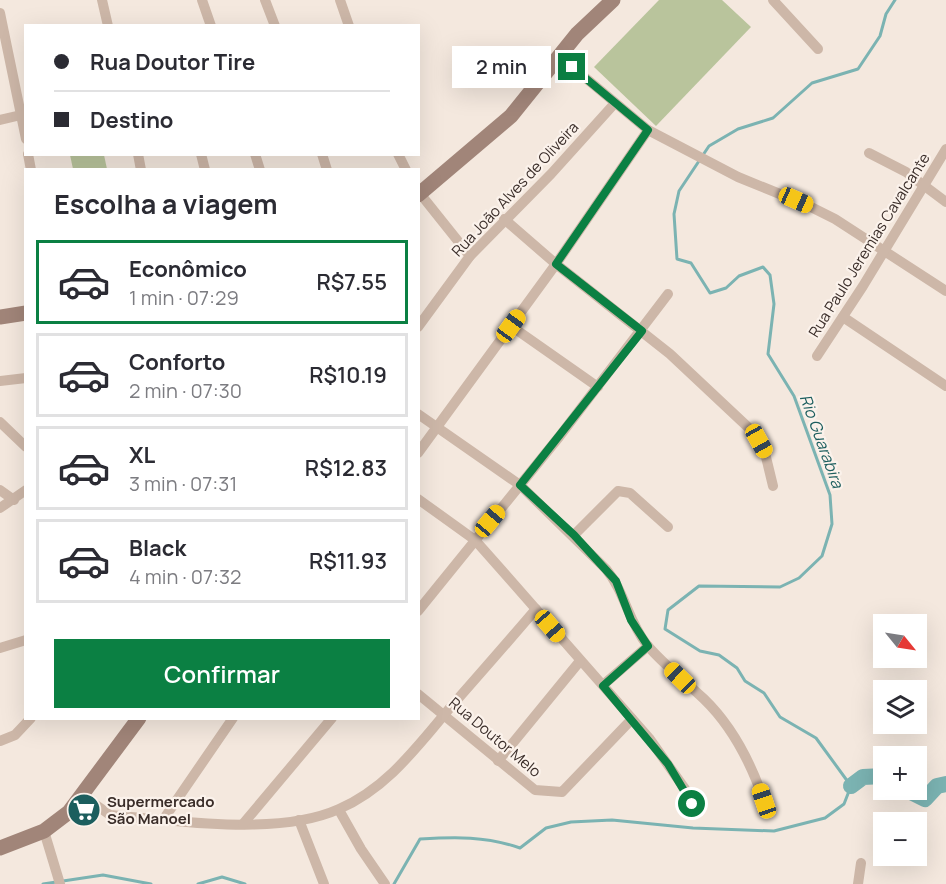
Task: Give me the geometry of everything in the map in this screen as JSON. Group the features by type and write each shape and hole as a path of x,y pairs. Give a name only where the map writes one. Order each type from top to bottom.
{"main road":[{"path":"420,192 511,116 558,55 613,0"},
{"path":"0,317 24,313"},
{"path":"0,848 44,831 69,812 138,720"}],"street":[{"path":"102,0 108,24"},
{"path":"202,0 210,24"},
{"path":"265,0 274,24"},
{"path":"339,0 348,24"},
{"path":"773,0 818,49"},
{"path":"0,13 24,129"},
{"path":"558,55 648,130 712,164 807,205 885,249 946,291"},
{"name":"Rua João Alves de Oliveira","path":"420,324 470,256 504,219 551,174 615,103"},
{"path":"0,120 21,115"},
{"path":"420,450 556,264 648,130"},
{"name":"Rua Paulo Jeremias Cavalcante","path":"818,356 946,149"},
{"path":"869,153 897,166 946,202"},
{"path":"420,194 470,256"},
{"path":"504,219 702,382 751,430 765,453 773,486"},
{"path":"420,608 598,387 669,294"},
{"path":"843,317 946,386"},
{"path":"511,326 598,387"},
{"path":"0,381 24,378"},
{"path":"420,415 520,485 574,535 616,581 631,620 648,646 718,714 752,765 764,801"},
{"path":"0,422 24,445"},
{"path":"0,490 14,500"},
{"path":"574,535 618,491 630,493 668,527"},
{"path":"0,508 24,492"},
{"path":"420,500 474,540 536,609 632,719 668,764 692,804"},
{"path":"82,795 110,815 163,820 243,824 299,820 339,810 389,777 536,609"},
{"path":"0,648 24,641"},
{"path":"603,686 648,646"},
{"path":"498,760 580,660"},
{"name":"Rua Doutor Melo","path":"420,696 535,790 562,792 632,719"},
{"path":"0,741 15,735 29,720"},
{"path":"163,820 232,720"},
{"path":"243,824 330,720"},
{"path":"339,810 361,849 385,884"},
{"path":"299,820 324,884"},
{"path":"44,831 60,884"},
{"path":"858,884 861,863"}],"green space":[{"path":"659,0 722,0 751,27 656,126 594,67"},
{"path":"70,156 104,156 107,168 73,168"}],"waterway":[{"name":"Rio Guarabira","path":"394,884 420,839 483,839 520,848 546,828 571,822 612,820 693,828 774,831 825,818 844,804 851,786 816,738 780,717 764,693 745,681 737,668 719,655 700,651 665,629 668,610 699,586 780,587 799,578 822,556 832,524 830,495 794,396 768,354 774,304 770,275 763,267 739,276 726,288 710,293 691,263 677,259 674,214 679,191 709,146 738,129 773,118 812,83 858,69 880,36 886,14 895,0"},
{"path":"851,786 863,777 873,777"},
{"path":"927,797 937,786 946,784"},
{"name":"Rio Guarabira","path":"43,884 103,875 151,884"},
{"name":"Rio Guarabira","path":"198,884 222,877 245,884"}],"place":[{"name":"Supermercado São Manoel","path":"84,810"}],"route":[{"path":"572,67 648,130 556,264 642,331 520,485 561,522 606,568 622,592 631,620 648,646 603,686 649,738 685,789 692,804"}]}
